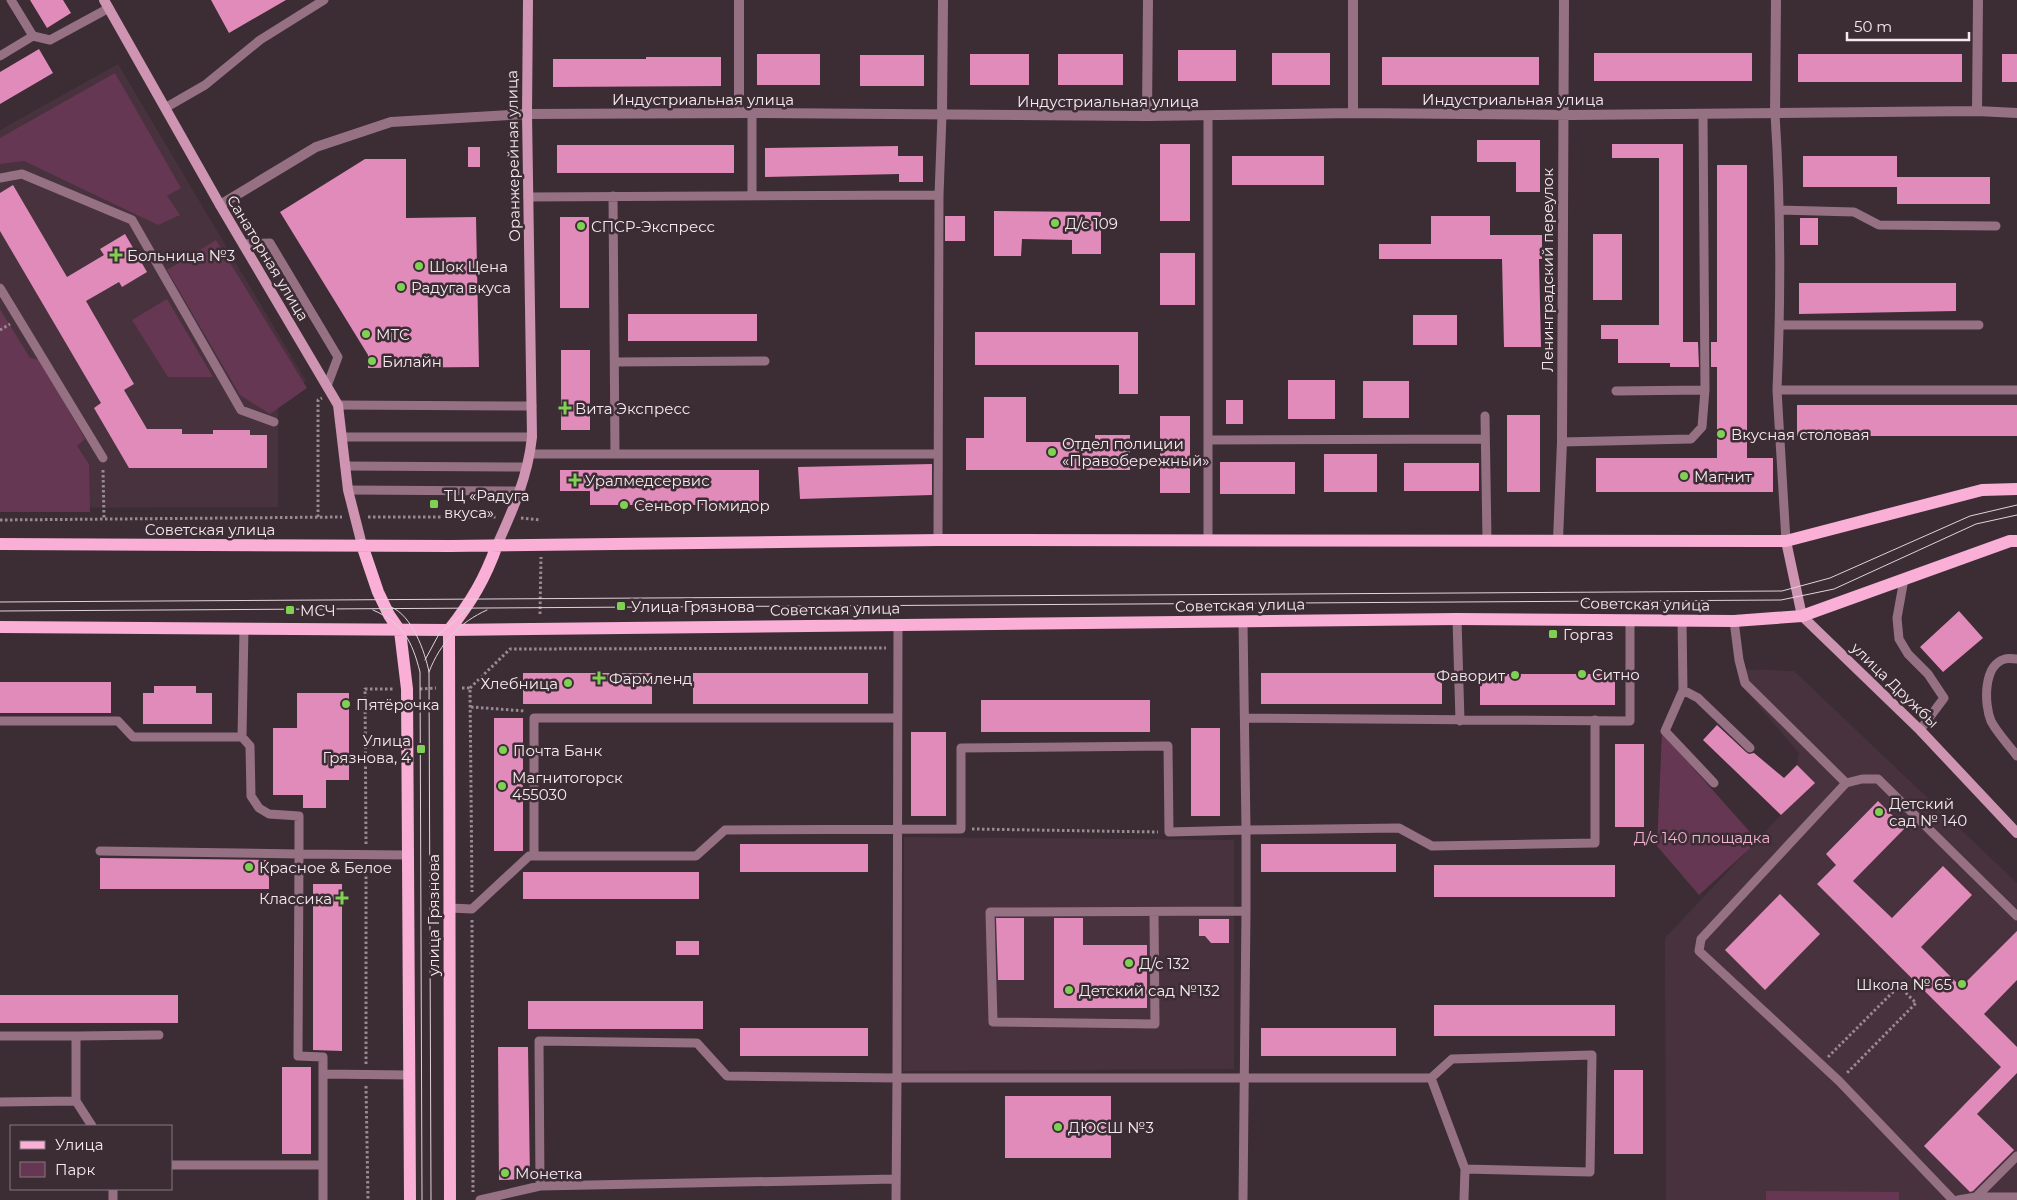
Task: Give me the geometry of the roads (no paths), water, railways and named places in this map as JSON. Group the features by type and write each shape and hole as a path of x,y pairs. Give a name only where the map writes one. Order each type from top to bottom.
{"main road":[{"name":"Оранжерейная улица","path":"498,545 521,491 532,437 527,114 528,0"},
{"name":"Санаторная улица","path":"107,4 220,205 338,406 348,490 362,545"},
{"path":"449,630 474,598 487,573 498,545 938,540 1786,541 1982,490 2017,489"},
{"path":"1786,541 1802,616"},
{"name":"Советская улица","path":"400,631 1457,619 1734,621 1802,616 2010,541 2017,541"},
{"name":"Советская улица","path":"0,544 498,545"},
{"path":"362,545 378,592 389,615 400,631"},
{"name":"улица Дружбы","path":"1802,616 1920,730 2015,827"},
{"path":"0,627 400,631"},
{"name":"улица Грязнова","path":"449,630 450,1200"},
{"name":"улица Грязнова","path":"400,631 407,689 410,1200"}],"street":[{"path":"739,0 739,113"},
{"path":"942,115 943,0"},
{"path":"1147,116 1148,0"},
{"path":"1353,0 1353,112"},
{"name":"Ленинградский переулок","path":"1558,540 1562,442 1564,0"},
{"path":"1775,114 1776,0"},
{"path":"1977,111 1978,0"},
{"name":"Индустриальная улица","path":"220,205 316,146 391,122 527,114 752,113 1208,116 1353,112 1775,114 1977,111 2017,113"}],"lane":[{"path":"11,0 33,36"},
{"path":"165,108 205,85 260,40 324,0"},
{"path":"0,56 33,36 50,40 107,4"},
{"path":"752,113 752,196"},
{"path":"1562,442 1691,439 1702,427 1705,390 1704,114"},
{"path":"1775,114 1779,210 1780,325 1777,390 1786,541"},
{"path":"938,540 939,195 942,115"},
{"path":"1208,116 1208,540"},
{"path":"0,178 22,174 132,220 241,410 274,422"},
{"path":"528,197 939,195"},
{"path":"613,196 615,454"},
{"path":"1779,210 1854,212 1879,225 1996,226"},
{"path":"243,244 270,243 338,357 329,390"},
{"path":"0,288 103,458"},
{"path":"1780,325 1979,325"},
{"path":"615,362 766,361"},
{"path":"1616,391 1705,390"},
{"path":"1777,390 2017,390"},
{"path":"338,406 532,406"},
{"path":"1485,416 1487,540"},
{"path":"342,437 532,437"},
{"path":"1208,440 1485,439"},
{"path":"530,454 938,454"},
{"path":"345,466 527,467"},
{"path":"348,490 521,491"},
{"path":"1904,579 1897,618 1899,639 1908,654 1928,674 1944,698 1920,730"},
{"path":"1457,619 1460,721"},
{"path":"1245,718 1630,721 1630,619"},
{"path":"1682,620 1683,690 1665,731 1714,784"},
{"path":"1734,621 1739,660 1745,683 1846,784"},
{"path":"1243,622 1246,830 1246,1079 1243,1200"},
{"path":"896,1200 898,624"},
{"path":"244,628 242,737 250,746 251,796 258,808 269,814 299,816 298,1056 323,1056 323,1200"},
{"path":"2017,659 2005,658 1994,667 1987,684 1986,703 1992,722 2017,756"},
{"path":"1683,690 1698,698 1750,748"},
{"path":"534,856 534,718 897,718"},
{"path":"450,908 472,909 529,856 696,856 725,830 961,829 961,748 1168,746 1169,832 1399,828 1432,846 1595,843 1595,720"},
{"path":"0,721 118,721 133,737 242,737"},
{"path":"1953,1200 1839,1081 1699,951 1701,939 1846,784 1862,779 1878,779 2017,916"},
{"path":"100,851 408,855"},
{"path":"1154,912 1156,1024 993,1022 990,912 1246,911"},
{"path":"0,1036 159,1035"},
{"path":"76,1036 76,1101 91,1125"},
{"path":"540,1186 539,1041 697,1042 727,1076 1246,1079 1431,1078 1452,1059 1592,1055 1590,1172 1464,1169"},
{"path":"324,1074 409,1075"},
{"path":"1431,1078 1464,1169 1464,1200"},
{"path":"0,1102 76,1101"},
{"path":"1976,1197 2017,1156"},
{"path":"172,1165 323,1165"},
{"path":"480,1200 540,1186 896,1179"},
{"path":"1958,1200 1976,1197 2017,1197"}],"tram line":[{"path":"0,602 1782,591 1830,578 1970,516 2017,505"},
{"path":"0,611 1781,600 1834,589 1976,524 2017,515"},
{"path":"391,607 398,611 411,626 421,645 429,672 431,1200"},
{"path":"425,660 439,634 470,608"},
{"path":"373,610 392,621 405,634 414,651 420,672 422,1200"},
{"path":"429,672 439,652 452,635 468,621 487,610"}],"place":[{"name":"Д/с 109","path":"1055,223"},
{"name":"СПСР-Экспресс","path":"581,226"},
{"name":"Больница №3","path":"116,255"},
{"name":"Шок Цена","path":"419,266"},
{"name":"Радуга вкуса","path":"401,287"},
{"name":"МТС","path":"366,334"},
{"name":"Билайн","path":"372,361"},
{"name":"Вита Экспресс","path":"565,408"},
{"name":"Вкусная столовая","path":"1721,434"},
{"name":"Отдел полиции «Правобережный»","path":"1052,452"},
{"name":"Магнит","path":"1684,476"},
{"name":"Уралмедсервис","path":"575,480"},
{"name":"ТЦ «Радуга вкуса»","path":"434,504"},
{"name":"Сеньор Помидор","path":"624,505"},
{"name":"Улица Грязнова","path":"621,606"},
{"name":"МСЧ","path":"290,610"},
{"name":"Горгаз","path":"1553,634"},
{"name":"Ситно","path":"1582,674"},
{"name":"Фаворит","path":"1515,675"},
{"name":"Фармленд","path":"599,678"},
{"name":"Хлебница","path":"568,683"},
{"name":"Пятёрочка","path":"346,704"},
{"name":"Улица Грязнова, 4","path":"421,749"},
{"name":"Почта Банк","path":"503,750"},
{"name":"Магнитогорск 455030","path":"502,786"},
{"name":"Детский сад № 140","path":"1879,812"},
{"name":"Красное & Белое","path":"249,867"},
{"name":"Классика","path":"342,898"},
{"name":"Д/с 132","path":"1129,963"},
{"name":"Школа № 65","path":"1962,984"},
{"name":"Детский сад №132","path":"1069,990"},
{"name":"ДЮСШ №3","path":"1058,1127"},
{"name":"Монетка","path":"505,1173"}],"park label":[{"name":"Д/с 140 площадка","path":"1702,837"}]}
